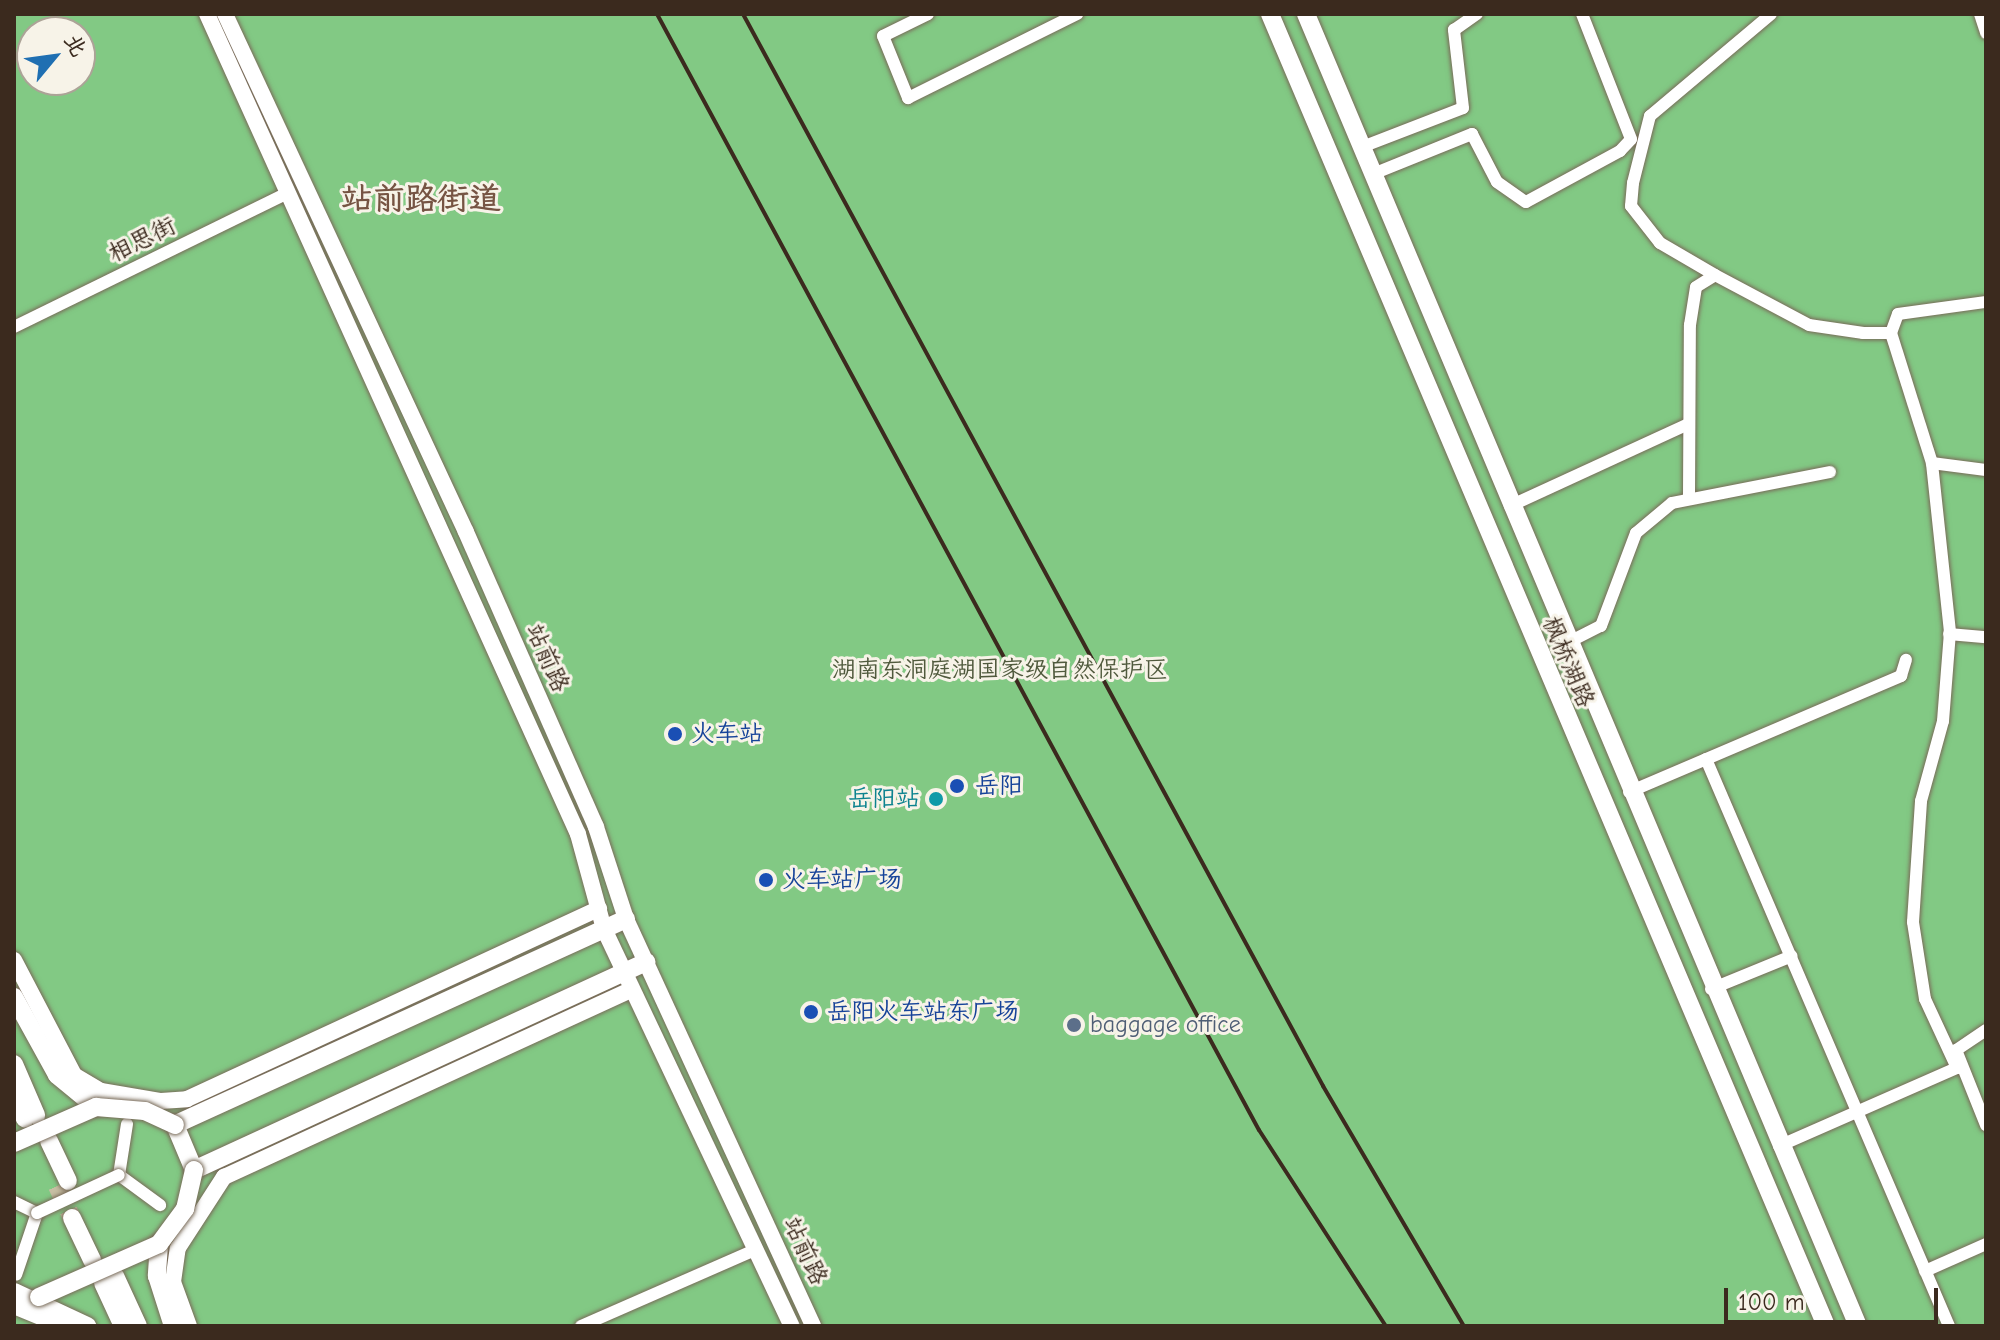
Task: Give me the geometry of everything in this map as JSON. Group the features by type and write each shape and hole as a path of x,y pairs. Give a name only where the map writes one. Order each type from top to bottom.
{"main road":[{"name":"站前路","path":"207,14 578,834 604,929 753,1251 792,1326"},
{"name":"站前路","path":"225,14 466,532 596,827 626,919 813,1326"},
{"name":"枫桥湖路","path":"1270,14 1826,1326"},
{"name":"枫桥湖路","path":"1306,14 1711,989 1858,1326"},
{"path":"14,960 74,1075 101,1091 161,1101 187,1099 599,909"},
{"path":"175,1125 626,919"},
{"path":"189,1326 173,1282 178,1248 224,1177 628,980 646,962"},
{"path":"194,1170 628,980"},
{"path":"14,997 57,1075 96,1107"},
{"path":"14,1064 31,1117 14,1096"},
{"path":"14,1143 96,1107 145,1111 175,1125 194,1170 185,1209 159,1244 39,1297"},
{"path":"43,1143 63,1184"},
{"path":"78,1216 97,1257"},
{"path":"159,1244 157,1276 173,1326"},
{"path":"123,1326 109,1280 138,1326"},
{"path":"15,1283 87,1326"},
{"path":"14,1306 62,1326"}],"street":[{"path":"928,14 883,36 908,98 1077,14"},
{"path":"1477,14 1454,30 1462,103 1472,134 1497,182 1526,202 1620,151 1631,139 1582,14"},
{"path":"1771,14 1650,116 1633,183 1631,206 1660,243 1809,325 1891,333"},
{"path":"1980,14 1986,33"},
{"path":"1362,147 1462,103"},
{"path":"1373,174 1472,134"},
{"name":"相思街","path":"14,327 289,192"},
{"path":"1689,496 1688,424 1696,287 1715,275"},
{"path":"1986,302 1898,314 1891,333 1932,463 1949,634 1943,721 1921,801 1913,922 1925,999 1986,1125"},
{"path":"1510,506 1688,424"},
{"path":"1932,463 1986,470"},
{"path":"1567,643 1601,626 1636,533 1689,496 1830,472"},
{"path":"1949,634 1986,637"},
{"path":"1629,792 1901,676 1906,660"},
{"path":"1706,759 1949,1326"},
{"path":"1711,989 1792,956"},
{"path":"1957,1068 1956,1050 1986,1030"},
{"path":"1779,1146 1957,1068"},
{"path":"119,1175 127,1124"},
{"path":"119,1175 160,1205"},
{"path":"15,1283 37,1213 119,1175"},
{"path":"14,1202 37,1213"},
{"path":"1925,1271 1986,1244"},
{"path":"581,1326 753,1251"}],"green space":[{"name":"湖南东洞庭湖国家级自然保护区","path":"14,14 1986,14 1986,1326 14,1326"}],"tunnel":[{"path":"57,1186 72,1218"}],"railway":[{"path":"657,14 1259,1130 1386,1326"},
{"path":"743,14 1323,1086 1464,1326"}],"place":[{"name":"火车站","path":"675,734"},
{"name":"岳阳","path":"957,786"},
{"name":"岳阳站","path":"936,799"},
{"name":"火车站广场","path":"766,880"},
{"name":"岳阳火车站东广场","path":"811,1012"},
{"name":"baggage office","path":"1074,1025"}],"district":[{"name":"站前路街道","path":"421,199"}]}
